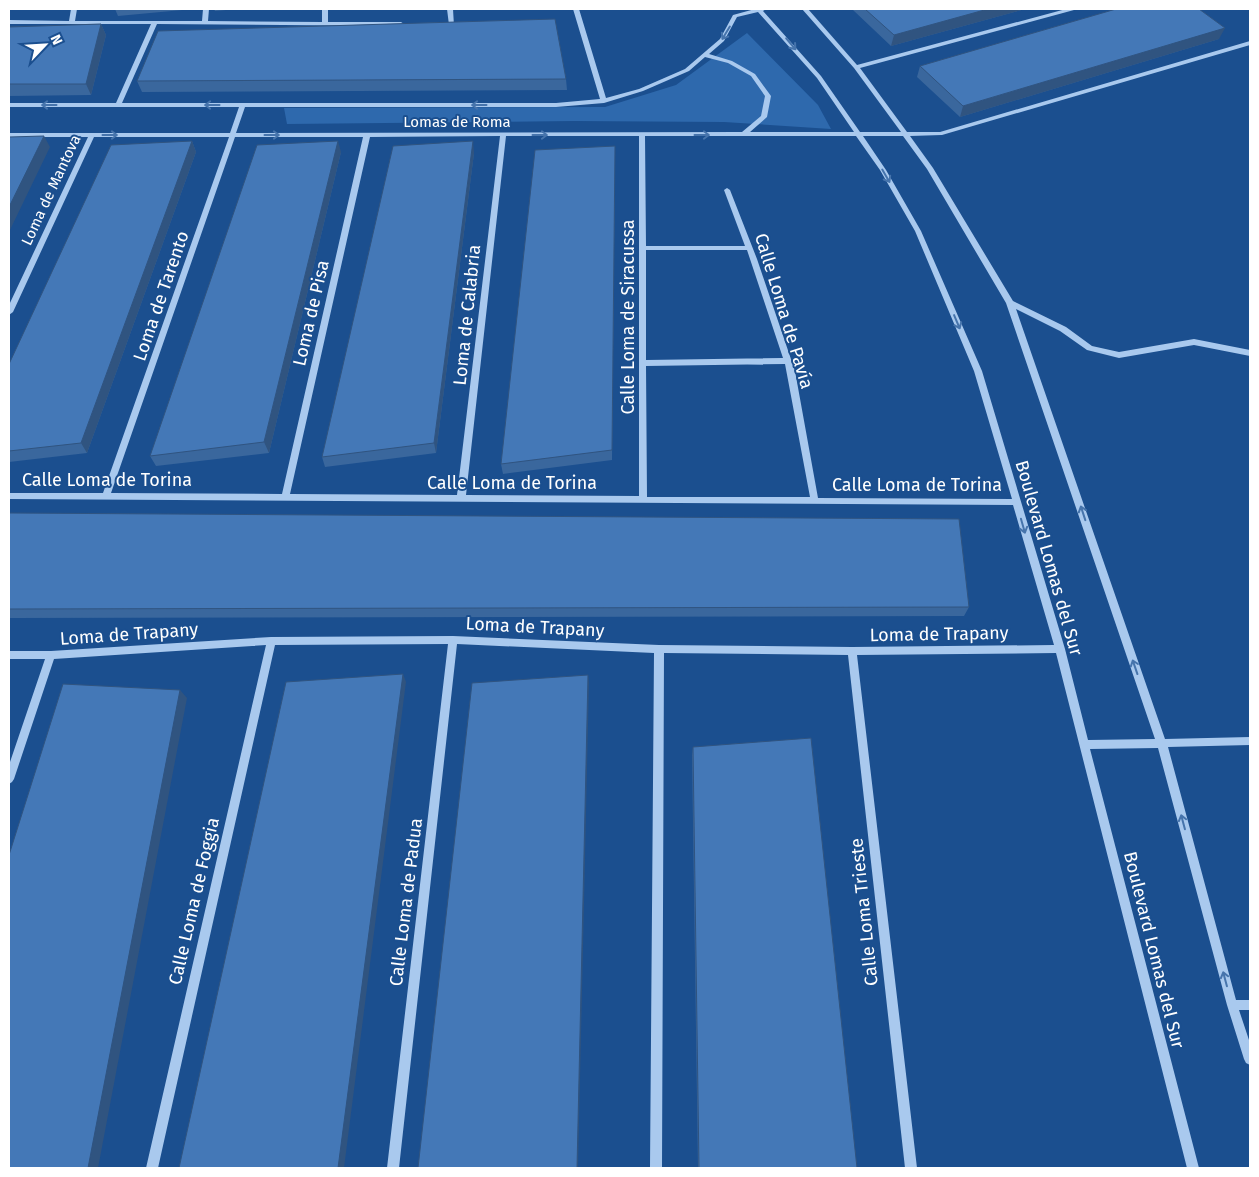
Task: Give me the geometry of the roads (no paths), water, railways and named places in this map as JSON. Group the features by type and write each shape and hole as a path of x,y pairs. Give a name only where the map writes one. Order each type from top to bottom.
{"street":[{"path":"72,22 74,9"},
{"path":"205,22 206,9"},
{"path":"325,9 325,24"},
{"path":"450,9 452,25"},
{"path":"576,9 604,101"},
{"name":"Lomas de Roma","path":"9,105 556,105 604,101 641,90 687,70 722,40 735,16 760,9"},
{"name":"Boulevard Lomas del Sur","path":"760,9 819,77 883,170 918,231 978,371 1060,649 1194,1168"},
{"path":"805,9 856,67 930,168 1010,304 1162,744 1232,1005 1250,1058"},
{"path":"856,67 1072,9"},
{"path":"9,22 413,24"},
{"path":"118,105 155,23"},
{"path":"442,25 461,24"},
{"name":"Lomas de Roma","path":"9,135 940,134 1250,43"},
{"path":"704,55 730,62 753,75 768,96 764,117 743,134"},
{"name":"Loma de Tarento","path":"106,497 243,105"},
{"name":"Loma de Mantova","path":"9,312 92,135"},
{"name":"Loma de Pisa","path":"285,498 367,135"},
{"name":"Loma de Calabria","path":"462,499 503,135"},
{"name":"Calle Loma de Siracussa","path":"642,135 643,500"},
{"name":"Calle Loma de Pavía","path":"727,190 750,248 787,361 815,501"},
{"path":"642,248 750,248"},
{"path":"1010,304 1064,329 1090,348 1119,355 1194,342 1250,354"},
{"path":"643,363 787,361"},
{"name":"Calle Loma de Torina","path":"9,496 1016,502"},
{"name":"Loma de Trapany","path":"9,655 51,655 271,641 454,640 659,649 852,651 1060,649"},
{"name":"Calle Loma de Padua","path":"393,1168 454,640"},
{"name":"Calle Loma de Foggia","path":"152,1168 271,641"},
{"path":"656,1168 659,649"},
{"name":"Calle Loma Trieste","path":"852,651 911,1168"},
{"path":"9,779 51,655"},
{"path":"1084,745 1250,741"},
{"path":"1232,1005 1250,1005"}]}
